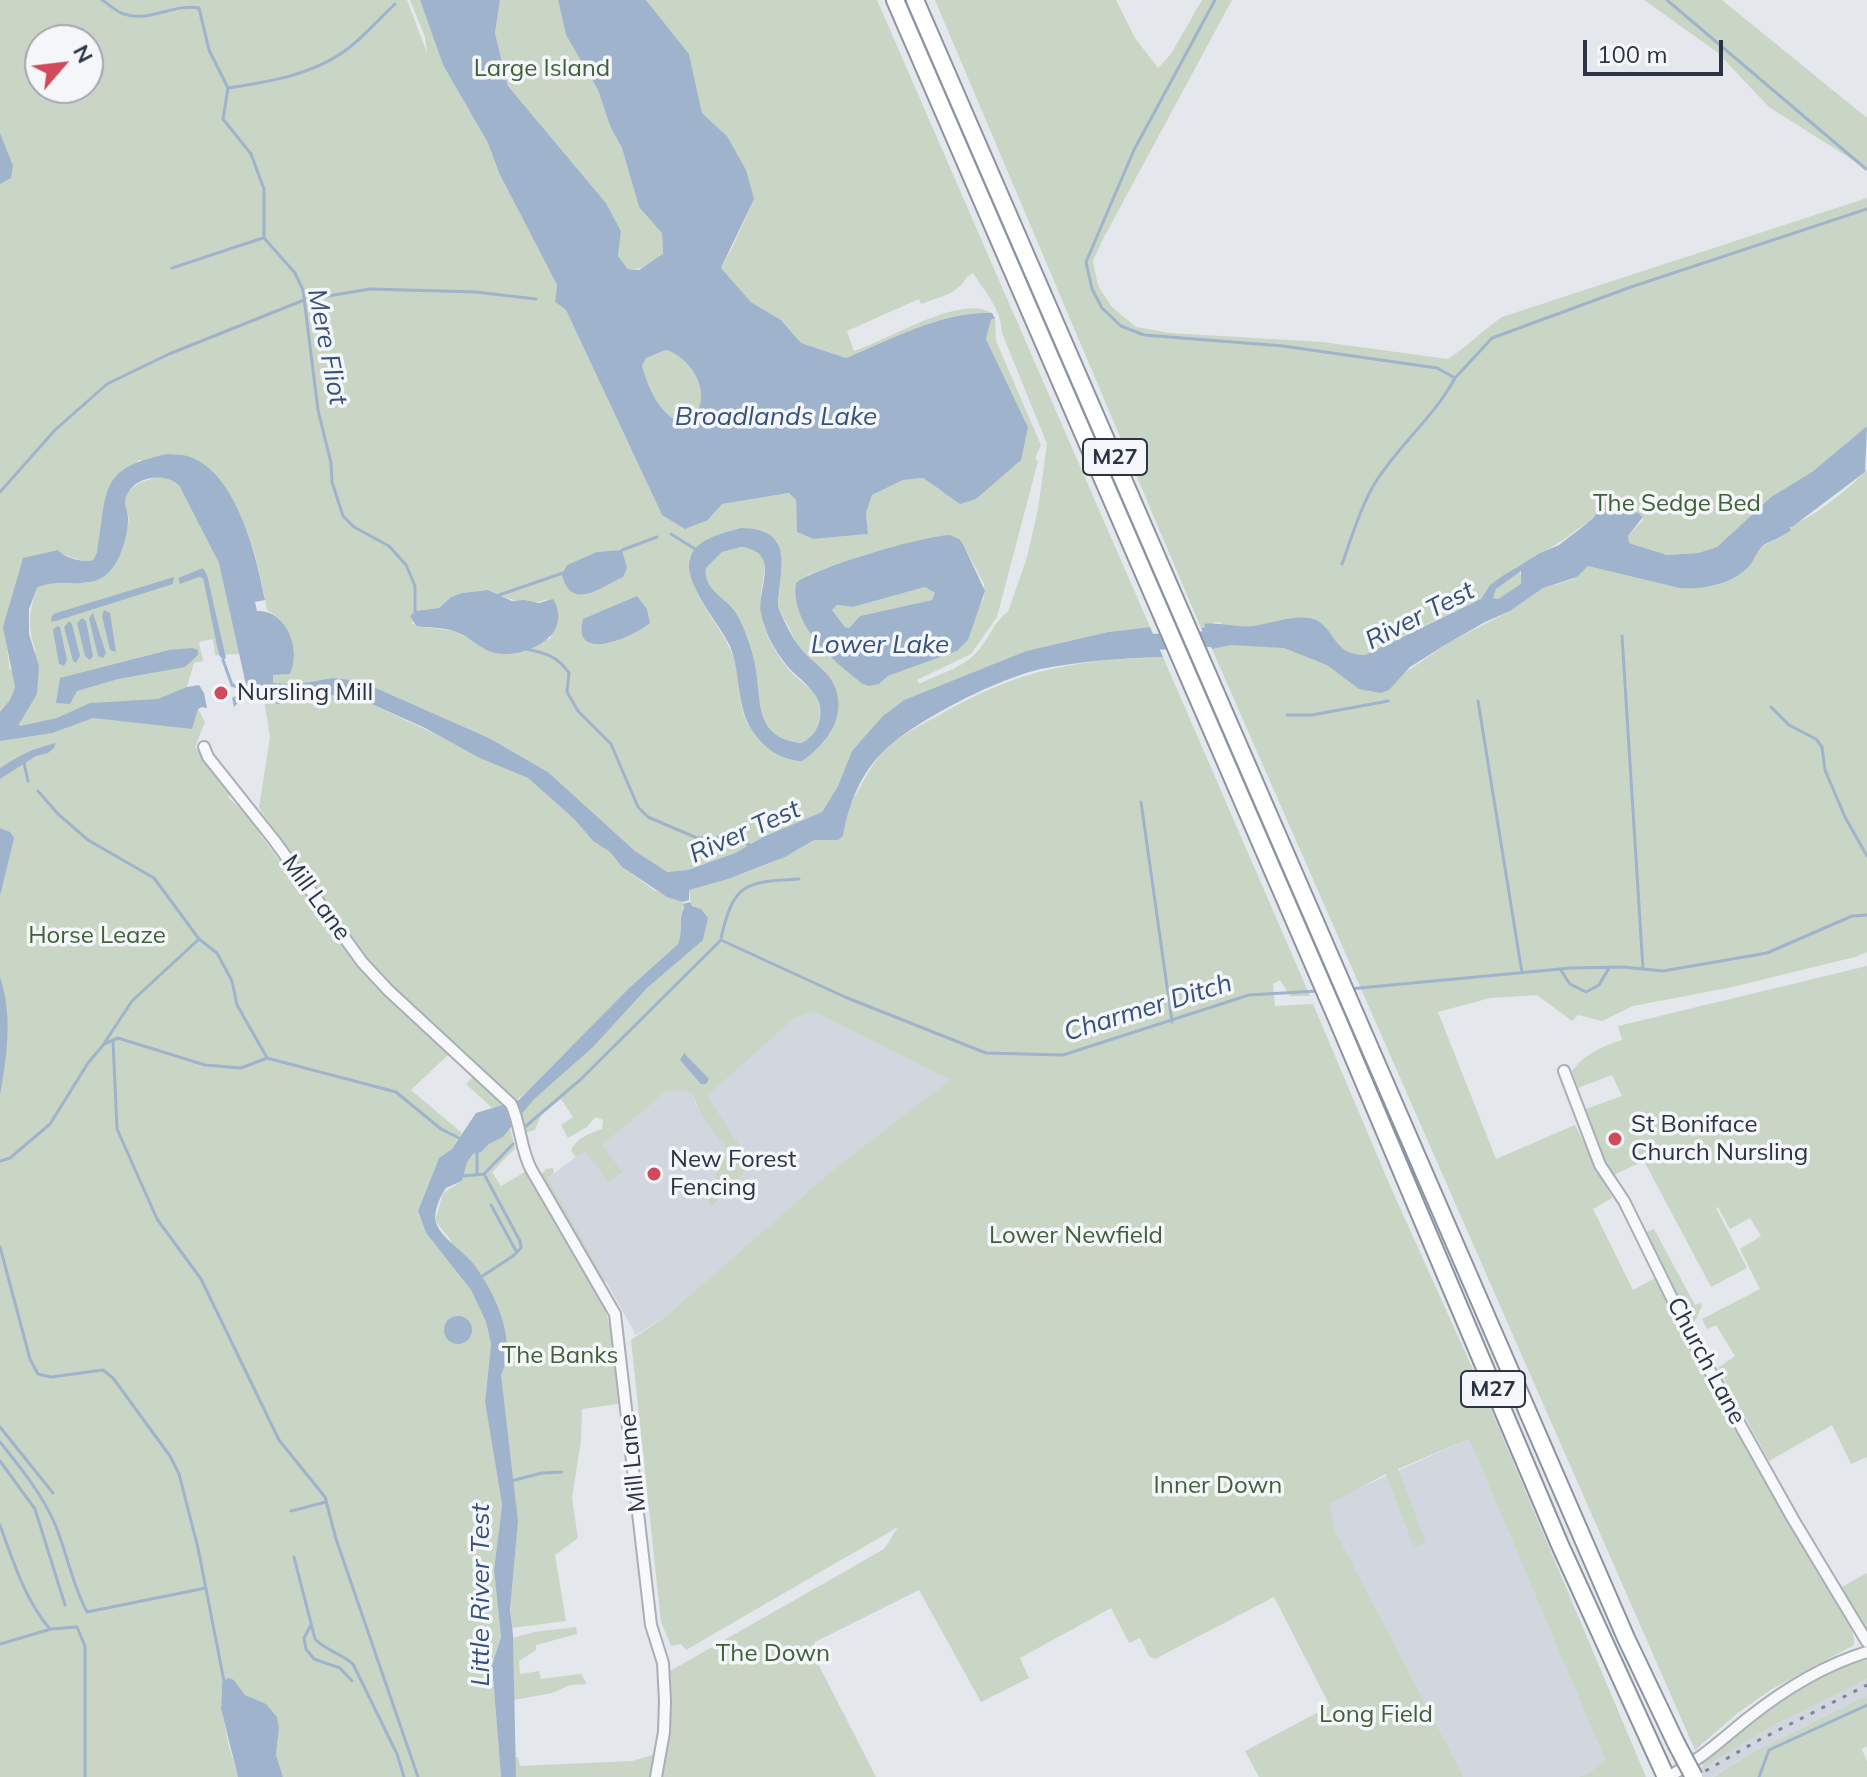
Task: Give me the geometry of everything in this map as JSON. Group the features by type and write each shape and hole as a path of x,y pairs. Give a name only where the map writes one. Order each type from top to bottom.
{"highway":[{"name":"M27","path":"895,0 1338,1021 1548,1517 1666,1777"},
{"name":"M27","path":"915,0 1339,970 1626,1638 1694,1777"}],"street":[{"name":"Mill Lane","path":"204,747 208,757 274,840 362,962 511,1104 531,1169 615,1314 651,1625 663,1663 664,1732 656,1777"},
{"name":"Church Lane","path":"1564,1071 1600,1165 1624,1201 1692,1339 1785,1505 1867,1642"},
{"path":"1666,1777 1703,1756 1779,1696 1814,1675 1867,1652"}],"shaded area":[{"name":"New Forest Fencing","path":"815,1012 951,1080 830,1172 666,1316 636,1335 548,1178 585,1150 608,1181 603,1145 667,1091 685,1091 693,1094 695,1103 728,1151 706,1195 711,1208 747,1170 706,1096 795,1018"},
{"path":"1469,1439 1605,1760 1587,1774 1577,1777 1464,1777 1335,1530 1328,1502"},
{"path":"1867,1679 1867,1695 1746,1756 1712,1777 1684,1777 1769,1728"}],"green space":[{"name":"Horse Leaze","path":"0,0 407,0 427,53 425,37 410,0 420,0 443,65 488,143 499,173 557,285 555,302 566,310 662,515 708,520 722,504 789,493 796,500 797,532 813,539 868,534 866,513 872,495 903,480 923,478 942,492 1028,427 986,339 991,320 995,318 996,341 1041,445 1035,458 1038,461 997,617 971,654 917,680 919,684 970,658 1008,612 1027,557 1038,509 1047,444 1002,333 999,316 973,273 946,295 921,304 919,299 847,331 854,351 924,321 962,309 979,308 992,313 936,321 846,358 801,343 781,320 751,302 721,268 754,199 727,136 702,113 689,54 646,0 877,0 1150,627 1108,632 1026,651 904,700 852,751 838,786 822,812 763,837 735,853 688,870 666,872 635,851 548,772 489,738 360,681 333,678 297,684 273,683 272,675 290,674 293,647 281,621 267,610 249,537 234,505 211,472 138,460 93,560 87,562 61,554 22,592 9,615 7,647 10,670 36,651 30,620 37,588 47,583 98,580 122,552 129,519 124,501 129,491 139,483 171,472 208,500 239,654 215,655 213,639 199,642 203,661 194,663 187,687 205,722 195,747 231,792 228,797 245,814 357,965 448,1055 411,1090 462,1133 452,1149 439,1158 418,1211 426,1233 471,1290 486,1322 491,1344 485,1402 502,1505 494,1570 501,1637 492,1665 501,1777 283,1777 276,1755 279,1728 266,1705 245,1695 234,1680 221,1691 221,1709 238,1777 0,1777","holes":["944,536 963,544 984,584 984,598 968,640 957,651 888,676 879,684 807,575 864,555","709,538 777,541 782,564 778,606 799,647 823,670 837,716 824,742 802,761 759,735 746,720 735,661 697,592 689,567 692,554","488,590 525,602 547,599 551,638 526,649 491,652 455,631 412,623 415,611 439,608 451,597 462,593"]},
{"name":"Large Island","path":"500,0 558,0 566,35 598,90 610,126 622,148 639,207 662,232 663,254 651,263 628,269 618,256 621,231 606,203 508,86 495,33"},
{"name":"The Sedge Bed","path":"935,0 1116,0 1135,38 1158,68 1171,54 1202,0 1232,0 1093,261 1098,286 1112,307 1136,327 1170,333 1322,342 1448,359 1502,317 1867,198 1867,426 1812,472 1771,497 1717,547 1698,553 1667,555 1629,543 1628,536 1643,517 1623,501 1597,510 1590,520 1563,540 1501,578 1481,599 1392,641 1400,676 1450,642 1510,611 1543,588 1574,579 1588,566 1689,587 1728,581 1743,571 1764,546 1787,533 1790,530 1787,527 1830,502 1867,469 1867,952 1728,988 1633,1006 1602,1021 1578,1015 1572,1021 1537,995 1490,998 1438,1012 1496,1159 1575,1125 1612,1198 1593,1209 1633,1290 1655,1278 1815,1569 1851,1627 1854,1645 1772,1689 1739,1712 1695,1750 1212,649 1231,644 1221,623 1201,628"},
{"path":"1644,0 1722,0 1867,118 1867,169 1769,107 1717,52"},
{"path":"666,350 677,355 694,372 702,395 695,416 684,424 662,408 642,366 646,358"},
{"path":"741,547 758,553 764,563 761,606 769,639 789,669 812,691 819,705 817,728 801,743 774,733 767,724 762,714 753,654 744,630 732,607 712,588 706,576 706,568 722,552"},
{"path":"1520,571 1522,584 1498,599 1493,598 1496,589"},
{"path":"925,587 935,593 932,600 860,616 849,628 832,610 837,605 853,607"},
{"path":"1163,657 1310,996 1290,996 1280,980 1273,984 1275,1006 1313,1004 1391,1188 1489,1405 1646,1777 1577,1777 1587,1774 1605,1760 1469,1439 1398,1469 1426,1543 1414,1548 1386,1474 1329,1504 1335,1530 1464,1777 1259,1777 1245,1751 1330,1706 1274,1597 1155,1659 1149,1656 1140,1638 1129,1643 1111,1608 1020,1658 1029,1678 981,1702 919,1590 815,1642 811,1650 876,1777 661,1777 668,1744 670,1671 884,1549 898,1527 686,1650 681,1644 671,1646 661,1622 631,1340 666,1316 830,1172 950,1080 815,1012 795,1018 707,1096 749,1160 747,1170 711,1208 706,1195 728,1151 703,1117 693,1094 667,1091 603,1145 622,1172 608,1182 585,1151 576,1157 571,1151 579,1140 602,1129 603,1120 595,1117 587,1127 568,1138 561,1125 573,1117 561,1099 541,1115 535,1130 524,1133 517,1108 667,965 697,908 691,905 689,890 754,870 817,838 848,807 878,757 904,735 969,699 1022,677 1074,664"},
{"path":"329,695 365,701 528,778 574,819 593,841 610,852 622,867 654,890 683,902 678,944 629,988 541,1081 513,1103 390,985 354,942 259,808 270,737 264,699 278,704"},
{"path":"1867,966 1867,1457 1851,1464 1832,1425 1769,1461 1718,1368 1735,1356 1716,1325 1707,1329 1702,1319 1760,1289 1740,1249 1761,1236 1750,1218 1730,1229 1716,1208 1747,1268 1711,1287 1644,1161 1611,1176 1602,1160 1586,1109 1622,1096 1612,1075 1578,1088 1572,1071 1594,1051 1622,1040 1618,1026"},
{"path":"474,1076 507,1105 492,1108 466,1084"},
{"name":"The Banks","path":"510,1128 515,1148 492,1172 501,1186 528,1170 601,1295 617,1351 618,1404 582,1409 581,1440 572,1498 578,1538 555,1555 566,1621 512,1628 497,1418 504,1344 449,1238 435,1221 443,1193 462,1181 470,1157"},
{"path":"553,1168 554,1173 548,1178 606,1281 603,1283 540,1176 546,1169"},
{"path":"1654,1229 1695,1305 1700,1303 1702,1306 1695,1321 1689,1321 1663,1273 1666,1271 1646,1232"},
{"path":"1867,1573 1867,1629 1840,1588"},
{"path":"576,1627 577,1634 536,1645 536,1650 519,1661 520,1674 539,1671 541,1679 581,1674 587,1684 570,1685 552,1693 514,1700 513,1638"},
{"path":"1867,1660 1867,1679 1769,1728 1704,1767 1701,1762 1801,1688 1845,1666"},
{"path":"1867,1695 1867,1746 1862,1749 1867,1762 1867,1777 1713,1777 1746,1756"},
{"path":"656,1754 652,1777 516,1777 514,1757 518,1757 520,1766 632,1761"}],"water":[{"name":"Broadlands Lake","path":"420,0 500,0 495,33 508,86 606,203 621,231 618,256 628,269 639,270 663,254 662,233 639,207 622,148 610,126 598,90 566,35 558,0 646,0 689,54 702,113 727,136 746,170 754,199 721,268 751,302 781,320 801,343 846,358 936,321 992,313 995,318 991,320 986,339 1028,427 1021,460 976,499 960,504 923,478 903,480 872,495 866,513 868,534 813,539 797,532 796,500 789,493 722,504 708,520 685,529 662,515 566,310 555,302 557,285 499,173 488,143 443,65","holes":["666,350 677,355 694,372 701,395 700,406 684,424 662,408 642,366 646,358"]},
{"path":"0,133 13,166 11,178 0,184"},
{"path":"1867,426 1865,472 1789,527 1791,530 1787,533 1764,545 1750,565 1736,577 1708,587 1680,588 1588,566 1577,577 1543,588 1510,611 1445,645 1410,667 1389,690 1381,693 1359,689 1327,665 1284,648 1230,645 1212,649 1201,628 1205,627 1204,624 1254,626 1309,618 1323,624 1347,651 1365,655 1481,599 1490,585 1540,553 1559,545 1593,518 1603,503 1613,498 1623,500 1643,517 1628,536 1629,543 1667,555 1698,553 1717,547 1771,497 1812,472","holes":["1521,571 1521,584 1498,599 1493,598 1496,589"]},
{"path":"168,454 187,456 204,464 219,478 241,517 250,539 265,600 255,602 257,611 276,617 289,633 292,643 294,654 290,674 273,675 273,683 297,684 333,678 360,681 489,738 548,772 635,851 667,872 688,870 735,853 763,837 822,812 838,786 852,751 882,717 904,700 1026,651 1108,632 1150,627 1163,657 1102,660 1041,669 959,702 899,738 869,768 848,813 843,836 838,840 814,840 785,857 689,890 689,900 683,902 667,897 622,867 610,852 593,841 574,819 528,778 480,758 423,727 365,701 329,695 278,704 254,694 234,707 232,698 243,692 246,685 219,563 179,485 166,478 150,478 130,490 125,500 128,518 125,542 108,573 92,582 54,583 37,588 29,609 29,634 39,666 37,694 19,724 57,718 90,703 158,699 199,685 207,708 198,709 192,729 93,718 52,733 0,741 0,712 10,700 15,687 3,627 23,558 58,550 74,559 93,560 106,497 117,475 128,466"},
{"path":"741,528 770,535 777,543 782,565 780,611 798,645 825,672 835,687 838,710 832,730 819,747 802,761 773,752 752,730 743,711 730,646 691,579 689,568 693,551 704,541","holes":["741,547 753,550 764,563 761,613 766,631 785,664 808,687 819,705 817,727 801,743 774,733 767,724 762,714 749,642 736,613 712,588 706,576 706,568 722,552"]},
{"name":"Lower Lake","path":"950,535 959,539 985,591 968,640 957,651 888,676 879,684 863,684 816,641 800,613 796,583 846,561","holes":["925,587 935,593 932,600 860,616 849,628 832,610 837,605 853,607"]},
{"path":"622,550 627,568 623,577 588,594 579,595 566,586 562,575 567,565 597,552"},
{"path":"203,568 226,658 223,660 219,655 203,578 180,584 178,578"},
{"path":"174,577 173,584 52,622 53,614"},
{"path":"488,590 512,601 539,603 553,599 558,613 557,625 551,635 529,649 503,654 491,652 454,631 416,626 410,616 415,611 439,608 451,597 462,593"},
{"path":"637,596 647,609 650,623 619,640 595,644 586,641 582,633 583,619"},
{"path":"104,610 110,613 116,652 110,650 102,616"},
{"path":"93,613 106,653 103,658 98,656 89,618"},
{"path":"82,618 86,621 93,656 90,660 85,656 77,623"},
{"path":"69,621 80,656 76,663 64,627"},
{"path":"60,627 67,660 64,666 59,664 53,630"},
{"path":"169,650 198,650 198,655 185,667 118,679 77,691 70,704 56,703 60,678"},
{"path":"56,743 48,753 36,756 0,779 0,768 26,753"},
{"path":"0,828 10,832 14,838 0,896"},
{"path":"690,902 708,918 703,940 647,988 593,1047 533,1100 503,1137 473,1154 467,1162 462,1181 446,1188 436,1210 438,1228 479,1271 495,1299 507,1346 501,1375 518,1521 510,1609 516,1777 501,1777 492,1665 501,1637 494,1570 502,1505 485,1402 491,1344 486,1322 471,1290 426,1233 418,1211 439,1158 452,1149 476,1113 519,1100 629,988 678,944 683,904"},
{"path":"0,977 8,1021 0,1095"},
{"path":"684,1053 709,1079 706,1084 701,1084 680,1060"},
{"path":"458,1316 468,1320 472,1330 468,1340 458,1344 448,1340 444,1330 448,1320"},
{"path":"228,1678 234,1680 245,1695 266,1704 277,1717 276,1755 283,1777 238,1777 221,1709 222,1683"}],"waterway":[{"name":"Mere Fliot","path":"102,0 118,12 133,16 199,8 209,50 228,88 223,119 251,154 264,189 264,238 295,273 303,290 318,410 331,463 332,482 343,516 354,527 389,546 406,565 415,586 415,611"},
{"path":"1215,0 1134,150 1086,262 1092,289 1102,308 1121,326 1144,335 1283,346 1437,368 1455,378 1437,406 1375,483 1342,564"},
{"path":"1667,0 1866,169"},
{"path":"228,88 276,80 322,64 350,47 395,4"},
{"path":"1455,378 1492,338 1631,287 1867,209"},
{"path":"172,268 263,238"},
{"path":"0,492 55,430 107,384 169,354 304,300 370,289 476,292 536,299"},
{"path":"671,534 695,549"},
{"path":"622,550 657,537"},
{"path":"499,595 563,573"},
{"path":"1622,636 1643,969"},
{"name":"River Test","path":"1134,643 1226,638"},
{"path":"526,649 550,656 569,673 567,692 578,711 611,744 638,807 648,817 697,838 730,837 752,846"},
{"path":"223,660 232,685 244,690"},
{"path":"1287,715 1312,715 1388,701"},
{"path":"1478,701 1522,973"},
{"name":"Charmer Ditch","path":"1771,707 1789,725 1816,739 1822,747 1825,770 1845,817 1867,856"},
{"path":"24,763 28,781"},
{"path":"38,791 58,814 88,840 154,878 199,939 217,953 232,981 237,1005 266,1056"},
{"path":"1141,802 1172,1022"},
{"path":"721,938 731,906 744,889 754,884 799,879"},
{"name":"Charmer Ditch","path":"1349,989 1571,968 1623,967 1663,971 1767,953 1852,916 1867,915"},
{"path":"105,1042 132,1001 199,939"},
{"name":"Charmer Ditch","path":"526,1126 580,1080 721,940 845,997 986,1053 1063,1055 1249,995 1318,991"},
{"path":"1560,969 1570,984 1586,992 1599,985 1609,968"},
{"path":"0,1161 10,1158 50,1124 88,1063 104,1044 118,1038 205,1065 241,1068 267,1058 396,1092 441,1129 461,1139"},
{"path":"113,1041 117,1129 157,1219 201,1279 279,1440 325,1497 336,1539 418,1777"},
{"path":"462,1176 484,1174 513,1144"},
{"path":"477,1149 477,1175"},
{"path":"478,1279 521,1248 484,1174"},
{"path":"491,1205 516,1251"},
{"path":"0,1247 30,1359 38,1374 51,1377 103,1370 113,1378 170,1456 179,1474 198,1548 224,1681"},
{"path":"0,1427 53,1493"},
{"path":"0,1442 50,1513 87,1612 206,1588"},
{"path":"0,1461 35,1509 65,1605"},
{"path":"511,1481 542,1473 562,1472"},
{"path":"291,1511 326,1502"},
{"path":"0,1525 27,1593 50,1629"},
{"path":"294,1557 315,1639 353,1664 397,1754 404,1777"},
{"path":"311,1625 304,1638 306,1649 314,1659 340,1668 352,1681"},
{"path":"0,1644 51,1629 77,1627 85,1646 85,1777"},
{"path":"1759,1777 1769,1750 1867,1705"}],"railway":[{"path":"1695,1777 1757,1741 1867,1685"}],"place":[{"name":"Nursling Mill","path":"221,693"},
{"name":"St Boniface Church Nursling","path":"1615,1139"},
{"name":"New Forest Fencing","path":"654,1174"}],"park label":[{"name":"Lower Newfield","path":"1076,1236"},
{"name":"Inner Down","path":"1218,1486"},
{"name":"The Down","path":"773,1654"},
{"name":"Long Field","path":"1376,1715"}],"water label":[{"name":"Little River Test","path":"481,1595"}]}
